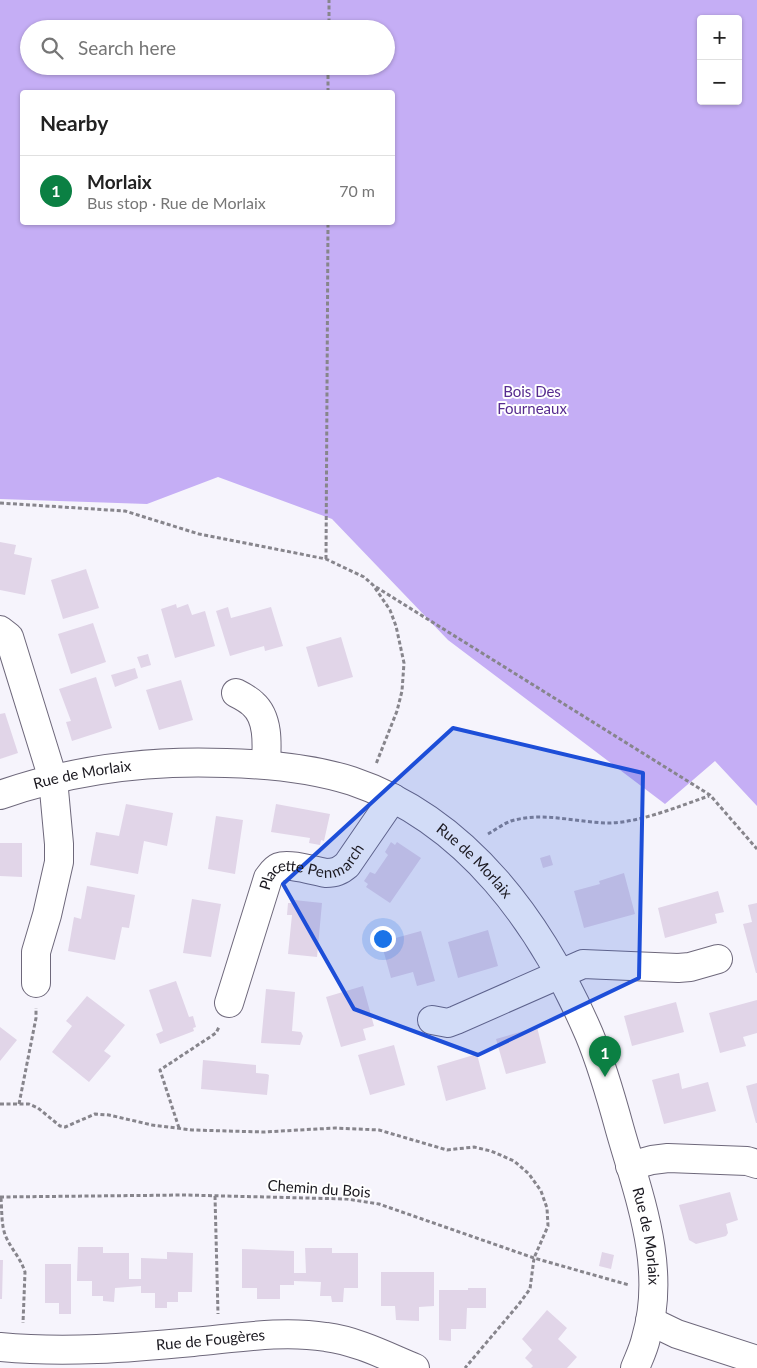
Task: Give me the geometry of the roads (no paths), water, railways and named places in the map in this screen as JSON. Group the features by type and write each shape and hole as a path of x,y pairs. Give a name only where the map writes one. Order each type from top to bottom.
{"street":[{"path":"0,630 9,637 53,779 59,844 58,862 47,915 36,952 36,983"},
{"path":"236,693 254,704 260,713 265,727 267,742 266,764"},
{"name":"Rue de Morlaix","path":"0,795 53,779 128,766 196,762 266,764 344,779 393,798 423,814 456,839 476,858 509,896 535,932 560,974 589,1035 605,1077 651,1244 654,1290 646,1338 635,1368"},
{"name":"Placette Penmarch","path":"229,1003 268,878 278,867 285,865 326,873 341,870 347,866 393,798"},
{"path":"432,1020 448,1023 583,964 678,968 690,967 718,959"},
{"path":"630,1166 668,1158 747,1161 757,1164"},
{"path":"650,1321 677,1334 757,1361 756,1368"},
{"name":"Rue de Fougères","path":"11,1348 54,1351 90,1350 264,1336 325,1336 362,1345 415,1368"}],"place":[{"name":"Morlaix","path":"605,1077"}],"park label":[{"name":"Bois Des Fourneaux","path":"532,400"}]}
